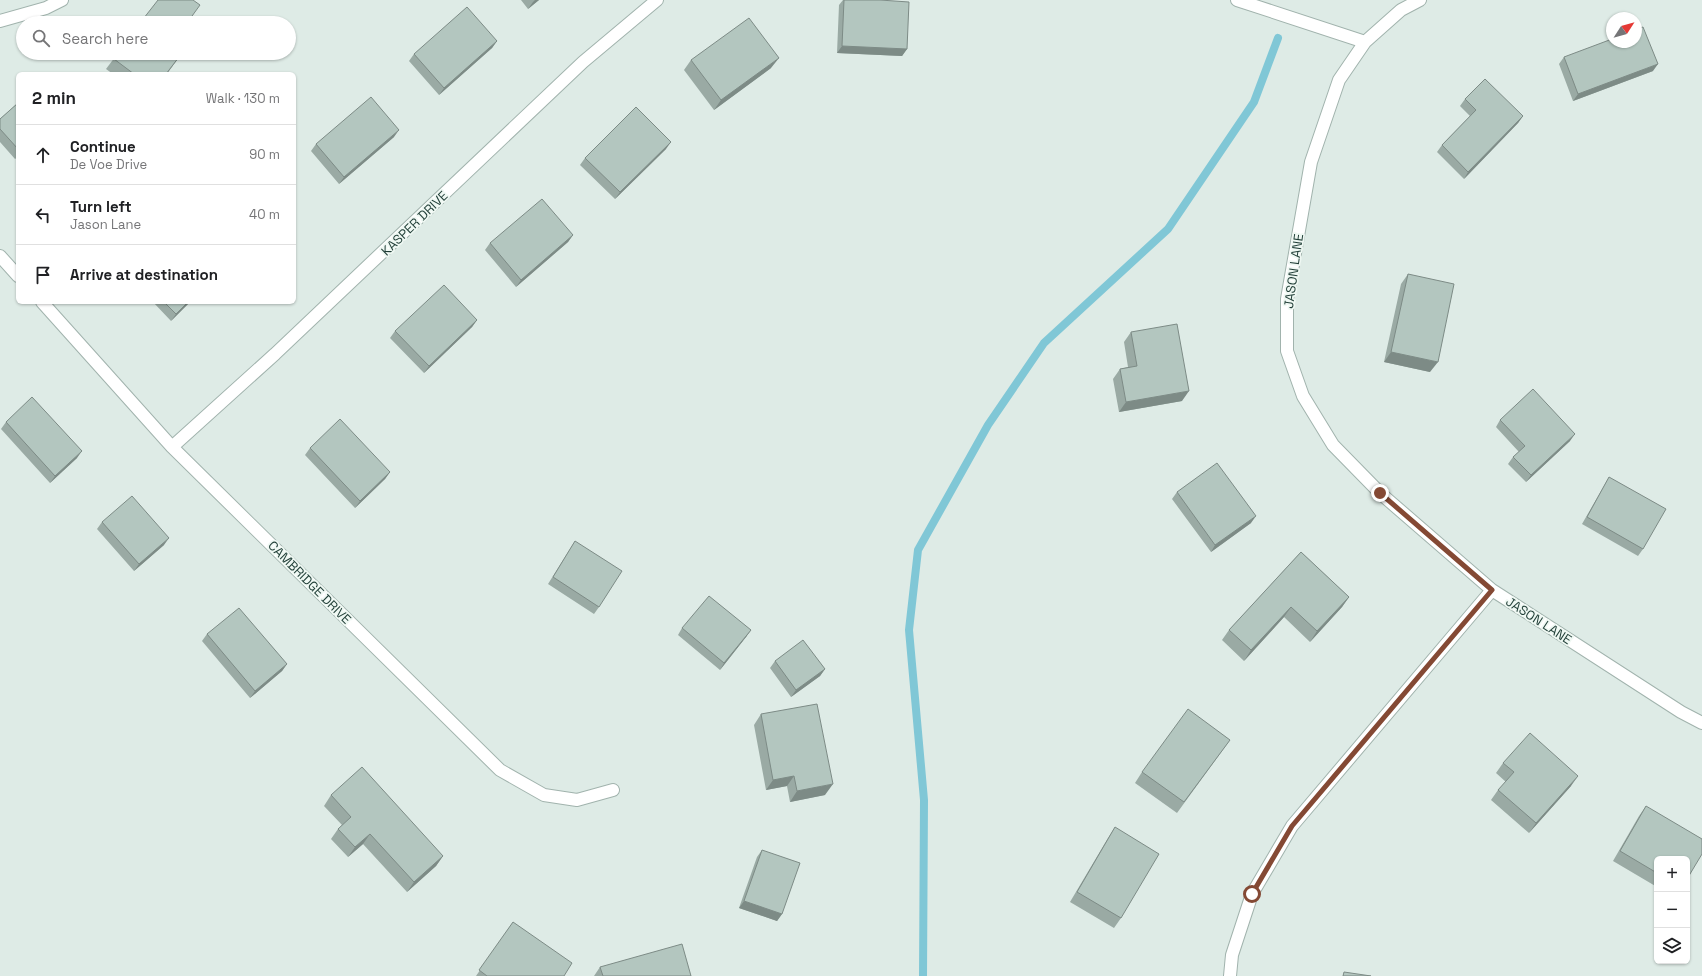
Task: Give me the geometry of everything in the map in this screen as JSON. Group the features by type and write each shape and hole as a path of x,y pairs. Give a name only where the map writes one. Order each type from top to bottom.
{"street":[{"path":"18,16 46,8 62,0"},
{"name":"KASPER DRIVE","path":"172,447 275,354 583,62 657,0"},
{"path":"1237,0 1365,42"},
{"name":"JASON LANE","path":"1420,0 1401,10 1365,42 1339,80 1311,162 1287,299 1288,351 1303,396 1333,445 1380,493 1492,590 1681,712 1702,723"},
{"path":"0,21 16,16"},
{"path":"0,256 16,274"},
{"name":"CAMBRIDGE DRIVE","path":"44,304 172,447 500,770 544,795 577,800 613,790"},
{"path":"1230,976 1232,955 1252,894 1292,826 1492,590"}],"building":[{"path":"158,0 193,0 200,5 192,16 145,16"},
{"path":"844,0 909,2 907,49 842,46"},
{"path":"467,7 497,41 444,88 414,54"},
{"path":"749,18 779,58 721,100 691,60"},
{"path":"1642,27 1658,64 1578,94 1564,57 1606,41 1606,48 1642,48"},
{"path":"115,60 177,60 168,72 131,72"},
{"path":"1485,79 1523,116 1468,172 1442,145 1476,110 1465,99"},
{"path":"371,97 399,130 344,177 316,144"},
{"path":"16,105 16,147 0,129 0,119"},
{"path":"636,107 671,142 620,192 585,158"},
{"path":"542,199 573,235 521,280 490,243"},
{"path":"1408,274 1454,284 1438,362 1391,352"},
{"path":"444,285 477,320 429,366 395,331"},
{"path":"166,304 186,304 176,314"},
{"path":"1177,324 1189,391 1126,402 1120,369 1137,366 1131,332"},
{"path":"1533,389 1575,434 1531,475 1513,457 1525,446 1500,420"},
{"path":"32,397 82,451 55,476 6,422"},
{"path":"340,419 390,472 360,501 310,448"},
{"path":"1217,463 1256,516 1215,545 1177,492"},
{"path":"1609,477 1666,509 1643,549 1587,517"},
{"path":"132,496 169,538 139,564 102,522"},
{"path":"575,541 622,571 599,607 553,577"},
{"path":"1301,552 1349,597 1317,631 1291,607 1251,650 1229,630"},
{"path":"709,596 751,630 724,663 682,628"},
{"path":"239,608 287,664 255,691 207,634"},
{"path":"803,640 825,669 796,690 775,661"},
{"path":"817,704 833,784 797,791 794,776 773,780 761,714"},
{"path":"1188,709 1230,740 1184,802 1142,772"},
{"path":"1530,733 1578,776 1536,823 1498,790 1514,772 1503,763"},
{"path":"362,767 443,856 414,882 370,834 355,847 338,829 351,817 331,795"},
{"path":"1646,806 1702,839 1702,854 1690,874 1690,856 1654,856 1654,871 1620,851"},
{"path":"1115,827 1159,854 1121,918 1077,892"},
{"path":"762,850 800,863 782,914 744,901"},
{"path":"513,922 572,963 564,976 487,976 479,970"},
{"path":"682,944 691,976 603,976 600,967"},
{"path":"1344,972 1371,976 1343,976"}],"waterway":[{"path":"923,976 924,800 909,630 918,550 988,425 1044,343 1168,229 1254,102 1278,38"}],"route":[{"path":"1252,894 1292,826 1492,590 1380,493"}]}
